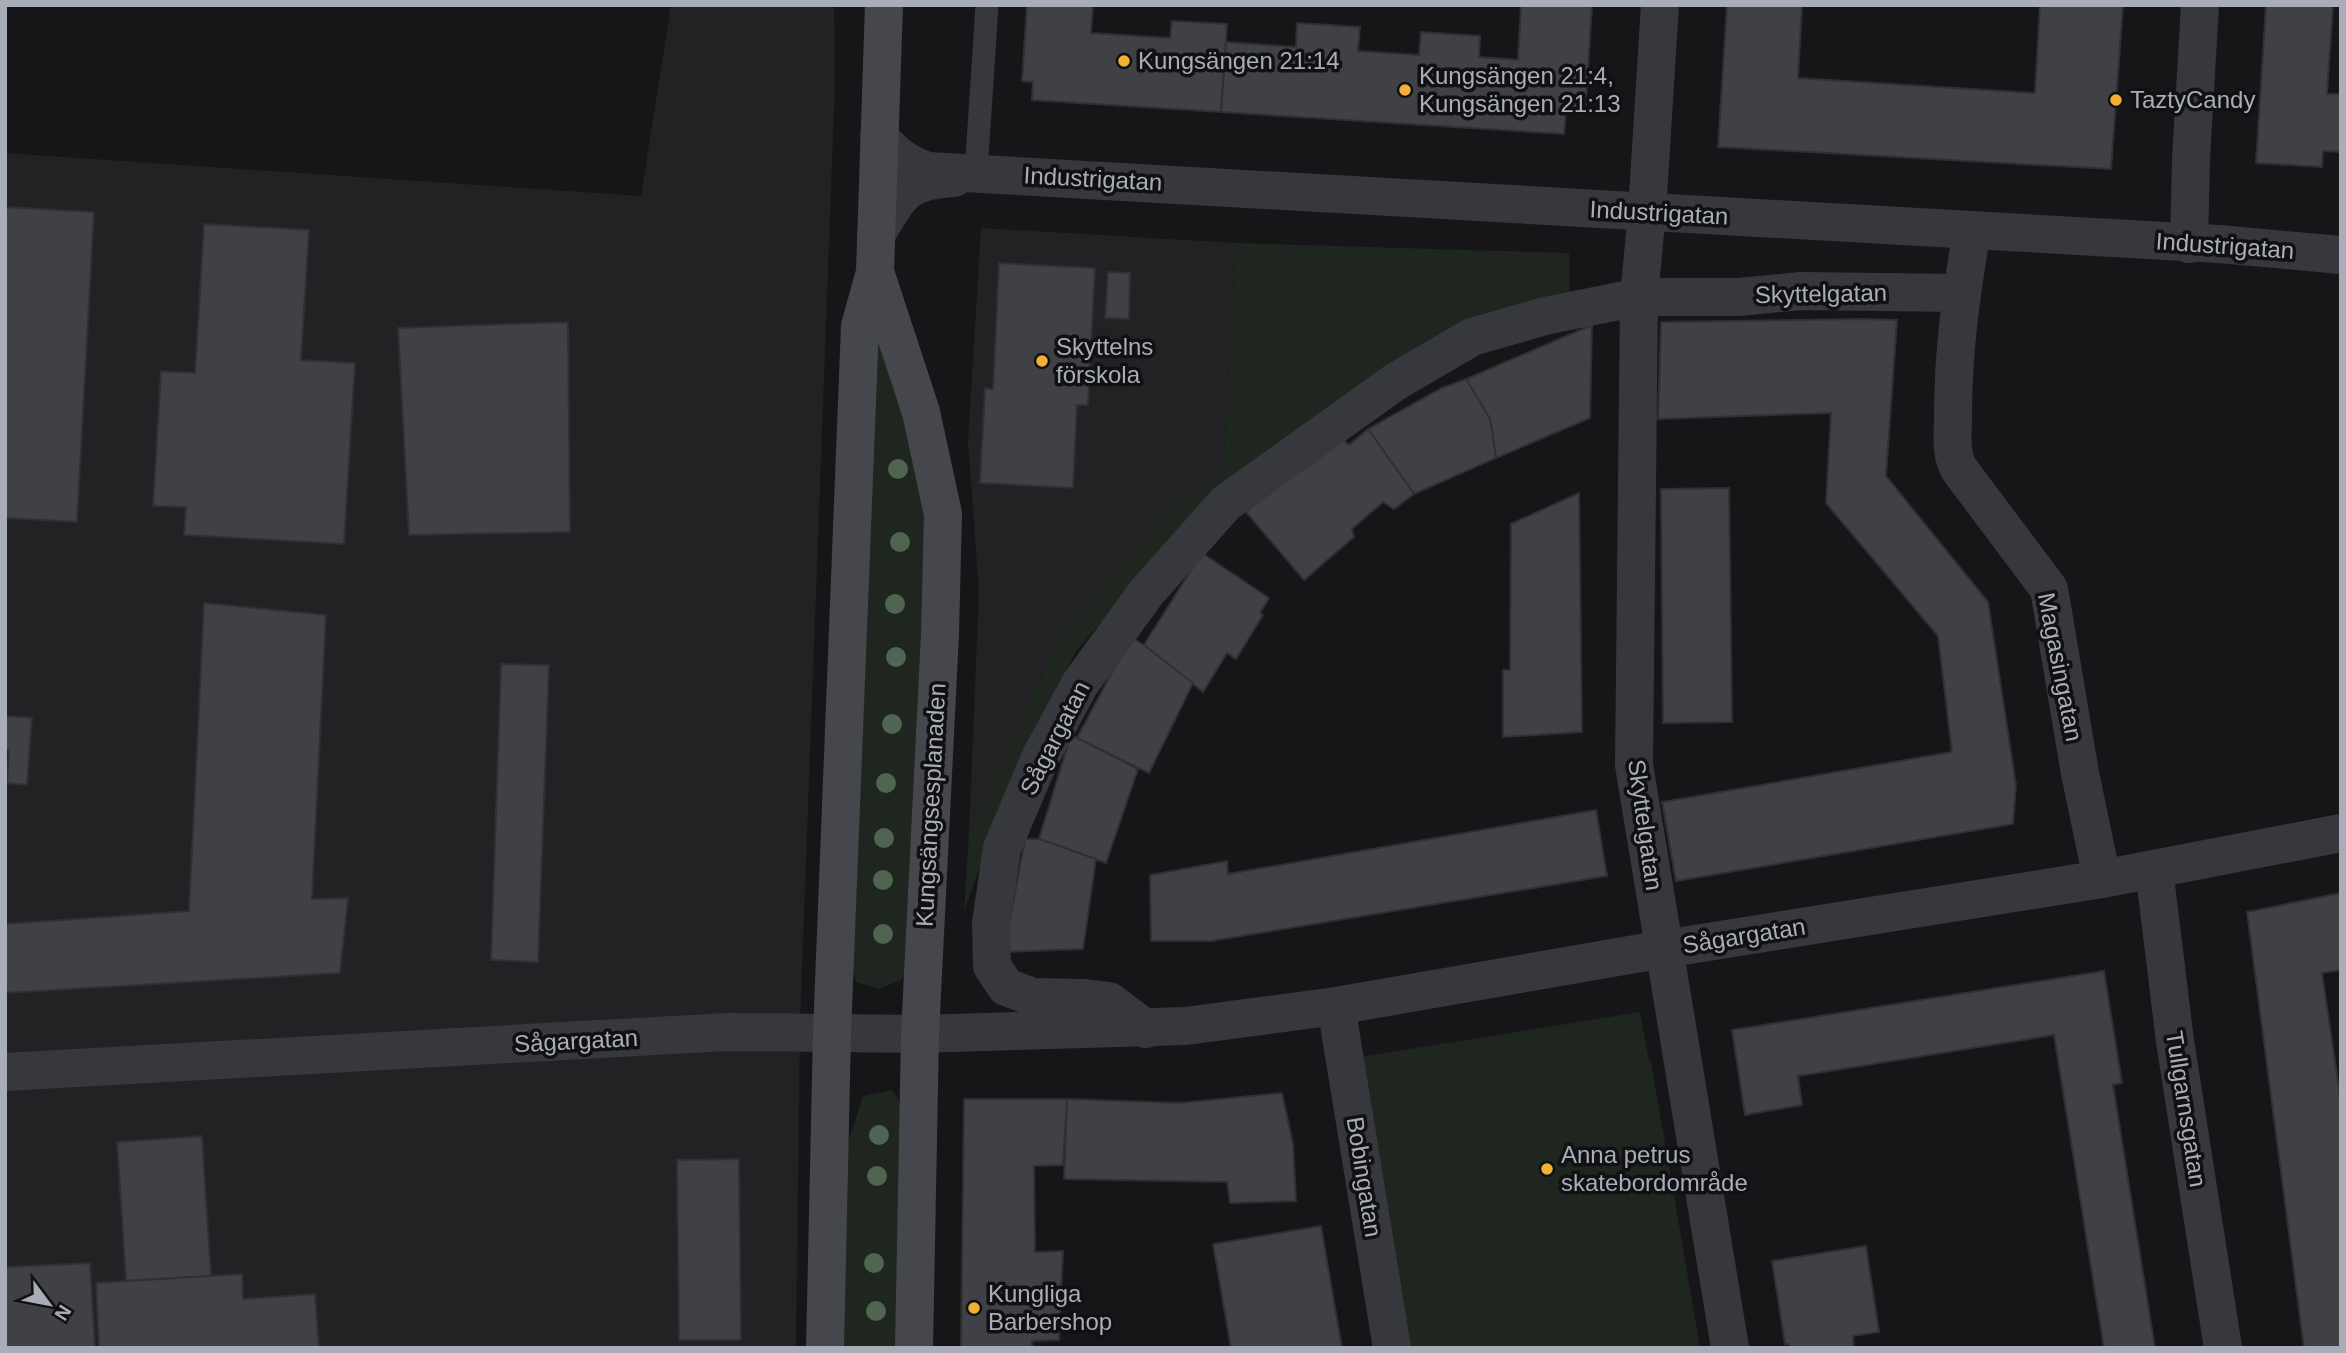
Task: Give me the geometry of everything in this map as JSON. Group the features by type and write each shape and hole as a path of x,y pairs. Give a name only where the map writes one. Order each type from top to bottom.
{"street":[{"name":"Kungsängsesplanaden","path":"825,1348 832,1033 860,326 875,254 884,5"},
{"name":"Skyttelgatan","path":"1660,5 1639,297 1634,765 1730,1348"},
{"path":"2189,244 2200,5"},
{"path":"879,136 892,152 917,167 928,171 976,173"},
{"path":"875,254 892,205 905,192 932,180 970,177 976,173"},
{"name":"Industrigatan","path":"976,173 2341,255"},
{"name":"Magasingatan","path":"1972,231 1961,293 1953,388 1953,458 2049,589 2080,773 2102,879"},
{"name":"Kungsängsesplanaden","path":"875,254 921,412 943,514 940,634 920,1034 914,1348"},
{"name":"Skyttelgatan","path":"1226,503 1395,382 1472,337 1545,316 1639,297 1739,297 1801,291 1961,293"},
{"name":"Sågargatan","path":"1146,1029 1109,1001 1033,997 1006,987 992,966 991,923 1002,848 1041,757 1080,684 1146,593 1226,503"},
{"name":"Sågargatan","path":"5,1072 727,1032 920,1034 1186,1026 1336,1006 1664,949 2102,879 2341,834"},
{"name":"Tullgarnsgatan","path":"2154,869 2175,1041 2223,1348"},
{"name":"Bobingatan","path":"1336,1006 1392,1348"}],"lane":[{"path":"976,173 987,5"}],"shaded area":[{"path":"671,5 834,5 835,82 800,1022 796,1348 5,1348 5,153 641,196"},
{"path":"981,228 1236,243 1223,471 1174,505 1059,639 969,833 979,591 968,441"},
{"path":"1236,243 1569,253 1570,319 1397,375 1188,523 1076,651 1006,794 964,911 969,833 1059,639 1174,505 1223,471"},
{"path":"883,340 936,518 915,952 902,979 880,989 856,982 850,960 872,342"},
{"path":"1640,1012 1651,1061 1700,1348 1410,1348 1354,1058"},
{"path":"892,1090 904,1107 898,1348 842,1348 844,1156 863,1096"}],"building":[{"name":"Kungsängen 21:14","path":"1027,5 1093,5 1091,33 1170,38 1172,21 1227,24 1221,112 1032,100 1033,82 1022,81"},
{"name":"Kungsängen 21:4, Kungsängen 21:13","path":"1521,5 1592,5 1585,115 1566,113 1564,134 1221,112 1226,42 1296,47 1297,23 1360,27 1358,51 1419,55 1421,32 1480,36 1479,57 1518,60"},
{"path":"1727,5 1802,5 1798,78 2035,93 2040,5 2123,5 2111,169 1718,147"},
{"path":"2266,5 2333,5 2327,94 2341,94 2341,152 2323,151 2322,167 2256,163"},
{"path":"5,207 94,212 77,522 5,518"},
{"path":"204,224 309,230 301,360 355,363 344,544 184,535 186,507 153,506 161,371 195,373"},
{"name":"Skyttelns förskola","path":"999,263 1095,268 1088,405 1077,405 1073,488 980,483 985,388 993,389"},
{"path":"1108,272 1130,273 1129,319 1105,318"},
{"path":"1897,320 1886,476 1988,602 2016,785 2013,824 1676,881 1662,802 1952,752 1938,636 1826,503 1831,413 1658,419 1661,322"},
{"path":"568,322 570,532 409,535 398,328"},
{"path":"1592,325 1590,418 1496,458 1490,419 1466,379"},
{"path":"1466,379 1490,419 1496,458 1414,494 1368,429 1442,388"},
{"path":"1368,429 1414,494 1394,509 1383,502 1352,529 1354,537 1304,580 1246,512 1336,435 1349,445"},
{"path":"1729,488 1732,722 1663,723 1661,489"},
{"path":"1579,493 1582,732 1503,737 1503,670 1510,670 1511,524"},
{"path":"1202,553 1269,598 1260,613 1263,615 1236,659 1227,653 1203,692 1144,645"},
{"path":"204,603 326,615 312,899 348,898 340,973 5,993 5,924 189,911"},
{"path":"1131,637 1193,683 1149,773 1077,738"},
{"path":"501,664 549,665 538,962 491,960"},
{"path":"5,716 32,718 27,785 7,783 9,750 5,750"},
{"path":"1071,735 1138,769 1106,863 1039,839"},
{"path":"1596,810 1607,876 1211,941 1151,941 1150,875 1227,861 1228,874"},
{"path":"1025,839 1039,839 1096,859 1083,949 1004,952"},
{"path":"2341,893 2341,970 2322,973 2341,1102 2341,1348 2304,1348 2247,912"},
{"path":"2104,971 2122,1083 2113,1085 2155,1348 2104,1348 2054,1035 1798,1076 1802,1105 1745,1115 1732,1030"},
{"path":"1282,1093 1293,1144 1296,1201 1230,1203 1227,1182 1064,1179 1067,1099 1179,1103"},
{"path":"964,1099 1067,1099 1063,1165 1034,1166 1035,1252 1063,1251 1059,1340 1032,1341 1032,1348 961,1348"},
{"path":"202,1136 211,1276 126,1281 117,1142"},
{"path":"739,1159 741,1340 679,1340 677,1160"},
{"path":"1321,1226 1342,1348 1231,1348 1213,1244"},
{"path":"1866,1246 1879,1332 1853,1336 1854,1348 1790,1348 1789,1344 1785,1344 1772,1261"},
{"path":"90,1263 95,1348 5,1348 5,1267"},
{"path":"242,1274 243,1299 315,1294 319,1348 99,1348 96,1283"}],"place":[{"name":"Kungsängen 21:14","path":"1124,61"},
{"name":"Kungsängen 21:4, Kungsängen 21:13","path":"1405,90"},
{"name":"TaztyCandy","path":"2116,100"},
{"name":"Skyttelns förskola","path":"1042,361"},
{"name":"Anna petrus skatebordområde","path":"1547,1169"},
{"name":"Kungliga Barbershop","path":"974,1308"}]}
